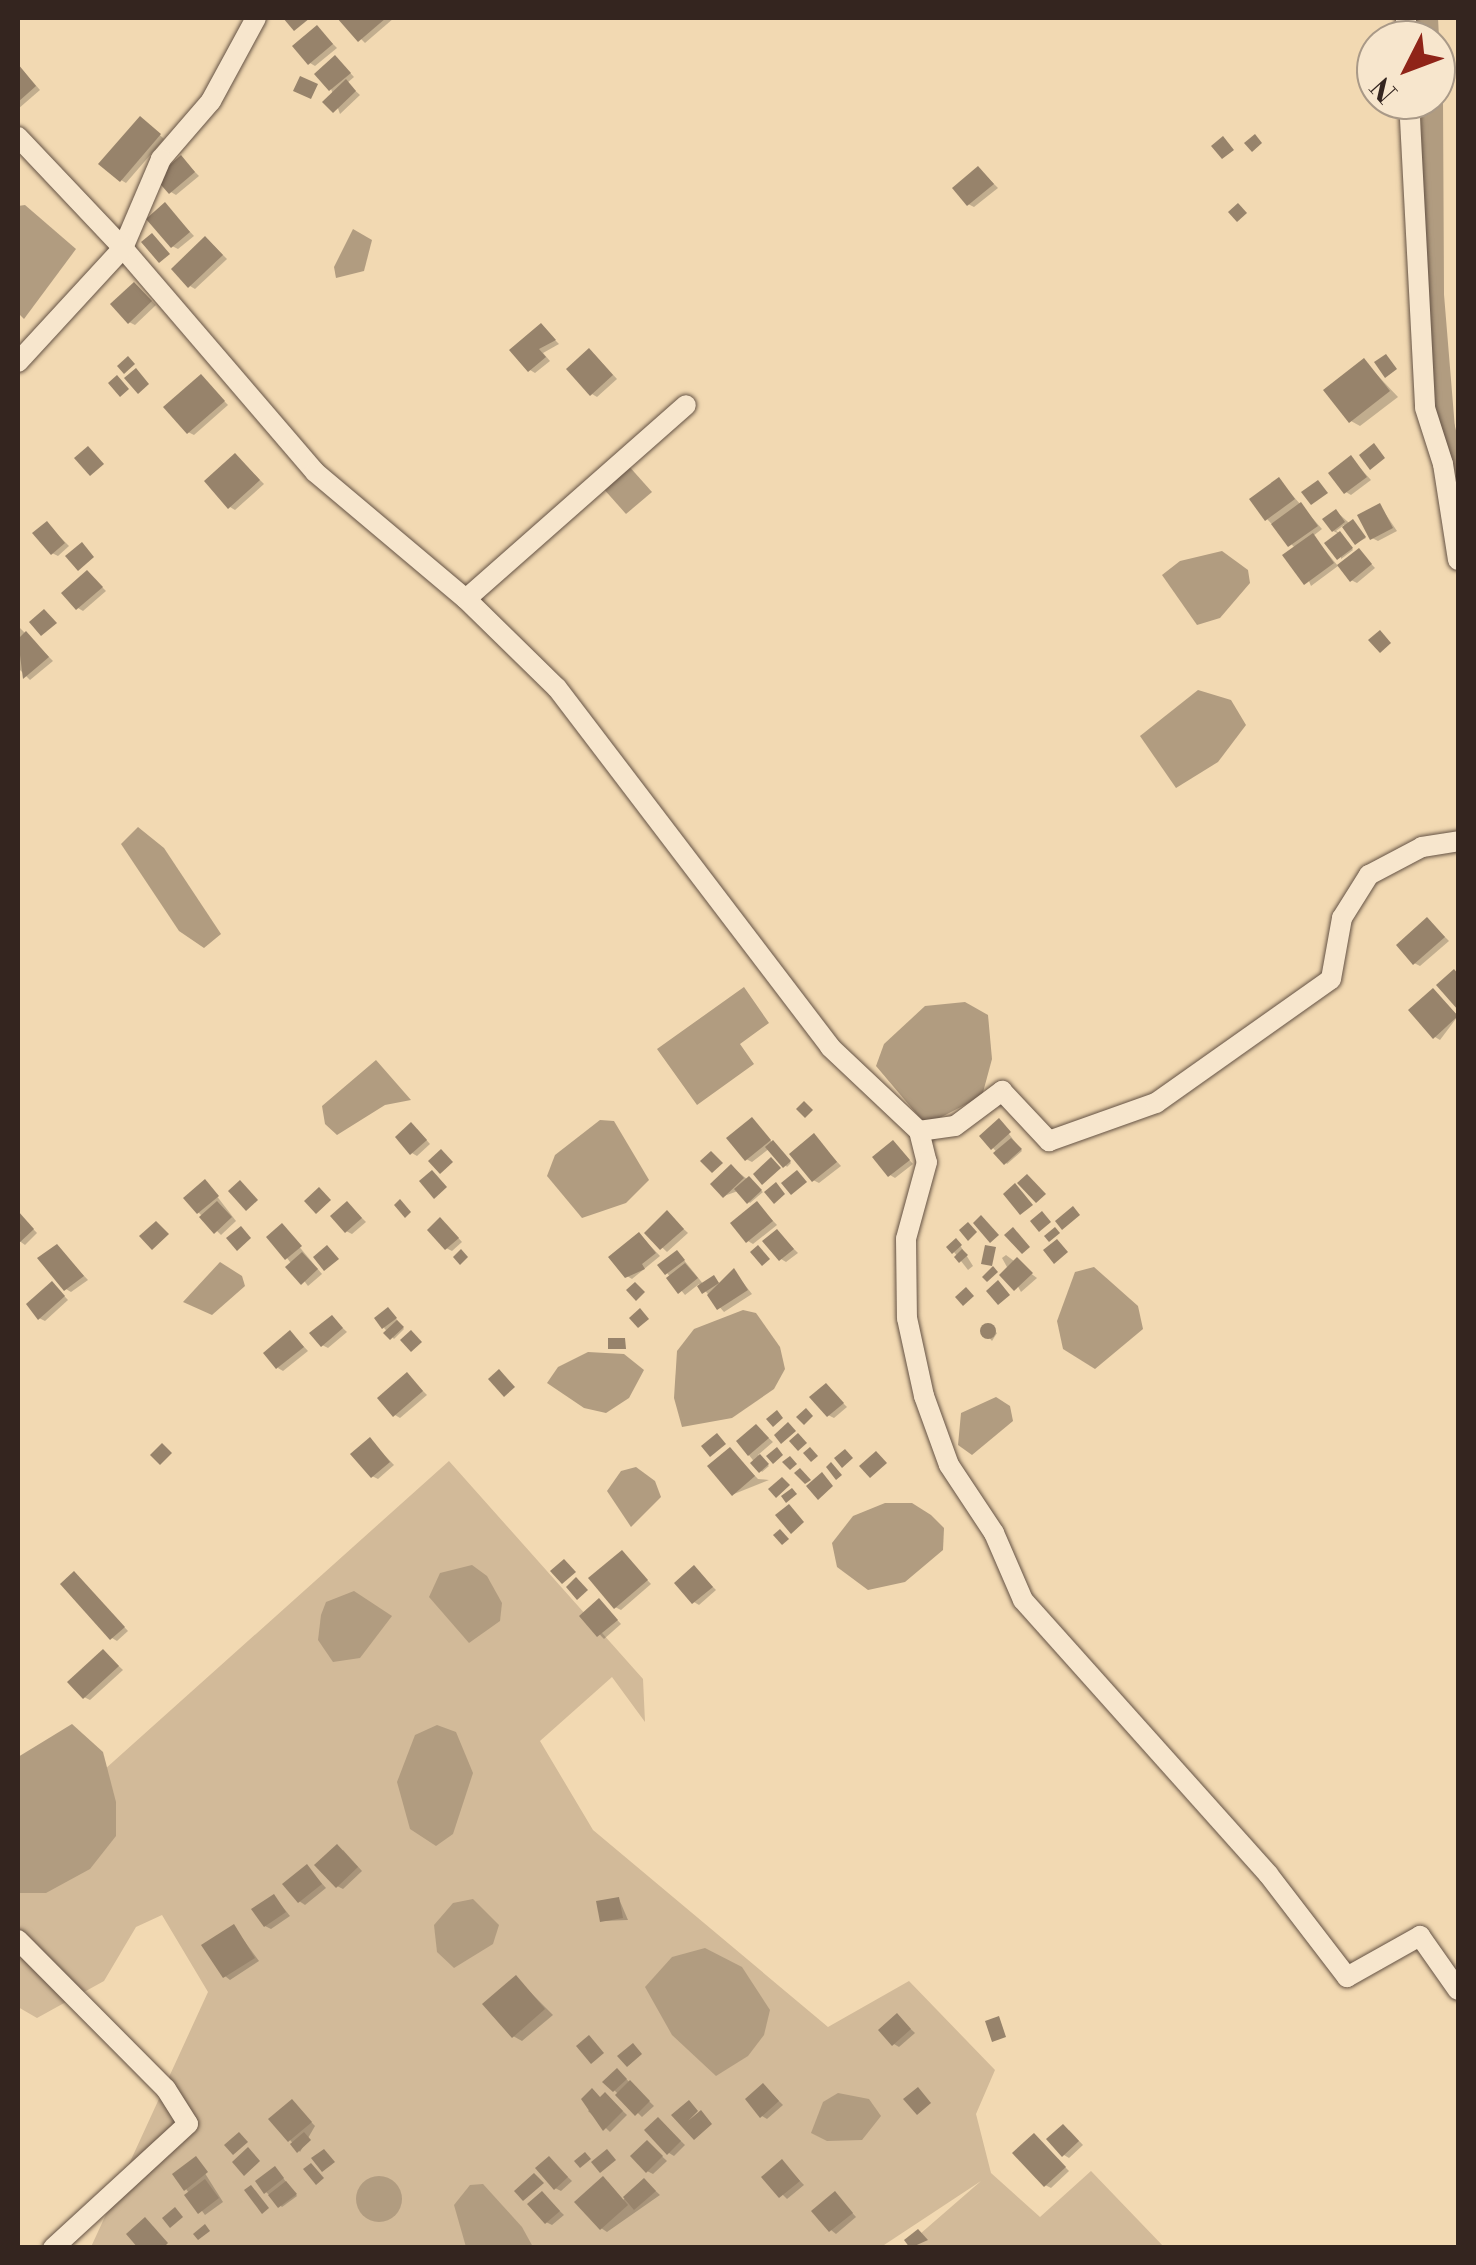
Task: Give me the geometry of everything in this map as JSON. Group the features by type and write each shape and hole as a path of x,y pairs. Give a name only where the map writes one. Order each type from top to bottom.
{"street":[{"path":"18,362 122,248 161,159 211,101 256,18"},
{"path":"1410,120 1425,408 1443,464 1458,560"},
{"path":"18,137 122,248 315,472 466,599 557,688 830,1047 918,1131 927,1162 906,1239 907,1318 924,1396 949,1465 994,1533 1023,1600 1268,1874 1347,1978 1420,1936 1458,1990"},
{"path":"466,599 686,405"},
{"path":"918,1131 954,1126 1002,1091 1049,1141 1156,1103 1332,979 1342,918 1368,875 1422,847 1458,841"},
{"path":"18,1940 166,2089 188,2124 53,2248"}],"shaded area":[{"path":"25,205 76,249 24,319 18,313 18,206"},
{"path":"353,229 372,240 364,271 336,278 334,267"},
{"path":"627,464 652,492 626,514 602,487"},
{"path":"1222,551 1248,570 1250,583 1220,618 1197,625 1162,575 1180,561"},
{"path":"1198,690 1231,700 1246,725 1218,762 1176,788 1140,736"},
{"path":"138,827 164,848 221,934 204,948 179,931 121,844"},
{"path":"744,987 769,1023 740,1044 754,1064 697,1105 657,1049"},
{"path":"965,1002 988,1015 992,1059 982,1096 926,1125 876,1066 884,1044 925,1006"},
{"path":"376,1060 411,1100 385,1105 337,1135 325,1124 322,1106"},
{"path":"600,1120 614,1121 649,1180 626,1203 582,1218 547,1176 555,1155"},
{"path":"220,1262 242,1276 245,1286 212,1315 183,1302"},
{"path":"1094,1267 1138,1306 1143,1329 1095,1369 1063,1349 1057,1321 1075,1272"},
{"path":"743,1310 756,1313 780,1347 785,1369 774,1389 732,1418 682,1427 674,1398 677,1351 694,1329"},
{"path":"588,1352 624,1354 644,1370 629,1398 606,1413 584,1408 547,1383 558,1367"},
{"path":"996,1397 1010,1406 1013,1421 972,1455 958,1445 961,1413"},
{"path":"449,1461 643,1679 645,1722 612,1677 540,1741 593,1830 828,2027 909,1981 995,2070 976,2114 991,2173 1040,2217 1091,2171 1164,2247 905,2247 981,2181 881,2247 91,2247 208,1992 162,1915 136,1927 104,1981 37,2018 18,2007 18,1847"},
{"path":"636,1467 655,1481 661,1497 631,1527 607,1491 621,1471"},
{"path":"885,1503 912,1503 931,1515 944,1528 943,1550 905,1582 868,1590 837,1567 832,1543 853,1516"},
{"path":"472,1565 487,1576 502,1603 500,1621 469,1643 429,1597 440,1573"},
{"path":"354,1591 392,1616 360,1658 333,1662 318,1640 321,1615 326,1602"},
{"path":"72,1724 103,1752 116,1802 116,1836 90,1869 46,1893 18,1893 18,1757"},
{"path":"437,1725 456,1732 473,1773 453,1834 436,1846 410,1829 397,1782 415,1735"},
{"path":"473,1899 499,1925 493,1944 454,1968 437,1952 434,1925 453,1903"},
{"path":"705,1948 742,1967 770,2010 764,2035 748,2056 716,2076 672,2035 645,1987 672,1957"},
{"path":"838,2093 869,2099 881,2116 862,2140 827,2141 811,2133 823,2102"},
{"path":"379,2176 395,2183 402,2199 395,2215 379,2222 363,2215 356,2199 363,2183"},
{"path":"483,2184 522,2227 533,2247 466,2247 454,2205 470,2185"}],"building":[{"path":"283,18 310,18 294,31"},
{"path":"337,18 386,18 358,42"},
{"path":"317,25 333,44 308,65 292,46"},
{"path":"335,55 351,73 329,91 314,74"},
{"path":"18,64 36,86 18,102"},
{"path":"300,76 318,84 311,99 293,91"},
{"path":"346,79 356,91 333,113 322,102"},
{"path":"140,116 161,134 120,182 98,164"},
{"path":"1255,134 1262,143 1252,152 1244,143"},
{"path":"1223,136 1234,150 1222,159 1211,146"},
{"path":"181,155 195,172 169,194 155,178"},
{"path":"978,166 994,184 967,206 952,188"},
{"path":"165,202 190,232 171,248 146,219"},
{"path":"1238,203 1247,213 1237,222 1228,212"},
{"path":"152,233 170,254 159,263 141,242"},
{"path":"205,236 223,255 188,288 171,269"},
{"path":"134,282 152,301 128,324 110,304"},
{"path":"541,323 556,340 539,349 546,357 528,372 509,350"},
{"path":"589,348 613,375 590,396 566,369"},
{"path":"1386,354 1397,369 1385,378 1374,362"},
{"path":"128,356 135,364 124,374 117,366"},
{"path":"1364,358 1390,391 1349,423 1323,390"},
{"path":"136,368 149,384 138,394 124,378"},
{"path":"201,374 225,401 187,434 163,407"},
{"path":"117,375 129,389 120,397 108,383"},
{"path":"1374,443 1385,458 1370,470 1359,455"},
{"path":"88,446 104,464 90,476 74,458"},
{"path":"235,453 260,480 228,509 204,481"},
{"path":"1351,455 1367,477 1344,494 1328,473"},
{"path":"1279,477 1295,499 1265,521 1249,499"},
{"path":"1318,480 1328,493 1311,505 1301,492"},
{"path":"1301,502 1318,526 1288,547 1271,524"},
{"path":"1380,503 1393,528 1370,540 1357,515"},
{"path":"1336,509 1345,522 1332,532 1322,519"},
{"path":"1353,519 1366,537 1355,545 1342,527"},
{"path":"47,521 65,543 51,555 32,533"},
{"path":"1340,531 1353,548 1337,560 1324,543"},
{"path":"1313,533 1334,563 1304,585 1282,555"},
{"path":"82,542 94,557 78,571 65,556"},
{"path":"1359,548 1372,564 1350,582 1337,565"},
{"path":"87,570 103,587 76,610 61,593"},
{"path":"44,609 57,623 41,636 29,622"},
{"path":"1380,630 1391,643 1380,653 1368,640"},
{"path":"26,631 49,657 23,679 18,639"},
{"path":"1427,917 1445,937 1413,965 1396,945"},
{"path":"1454,969 1458,974 1458,1010 1436,985"},
{"path":"1433,988 1458,1016 1433,1039 1408,1010"},
{"path":"804,1101 813,1110 805,1118 796,1109"},
{"path":"752,1117 771,1140 745,1161 726,1138"},
{"path":"999,1118 1011,1132 991,1150 979,1136"},
{"path":"411,1122 427,1140 410,1155 395,1137"},
{"path":"814,1133 837,1162 812,1182 789,1154"},
{"path":"1011,1138 1022,1149 1004,1165 993,1153"},
{"path":"773,1140 791,1161 783,1168 765,1147"},
{"path":"893,1140 910,1160 888,1177 872,1157"},
{"path":"441,1149 453,1162 440,1174 428,1161"},
{"path":"711,1151 723,1163 712,1173 700,1161"},
{"path":"771,1157 781,1168 762,1185 753,1174"},
{"path":"731,1164 744,1178 723,1198 710,1184"},
{"path":"432,1170 447,1187 434,1199 419,1181"},
{"path":"797,1170 807,1182 791,1195 781,1183"},
{"path":"1027,1174 1046,1194 1036,1203 1017,1183"},
{"path":"749,1176 762,1190 747,1204 734,1189"},
{"path":"205,1179 219,1196 197,1214 183,1198"},
{"path":"240,1180 258,1200 246,1211 228,1191"},
{"path":"776,1182 785,1194 774,1204 764,1192"},
{"path":"1015,1183 1033,1205 1020,1215 1003,1194"},
{"path":"319,1187 331,1200 316,1214 304,1201"},
{"path":"400,1199 411,1212 405,1218 394,1205"},
{"path":"217,1201 232,1217 214,1234 199,1217"},
{"path":"347,1201 362,1218 345,1233 330,1216"},
{"path":"757,1201 773,1221 746,1243 730,1223"},
{"path":"1073,1206 1080,1215 1062,1230 1055,1221"},
{"path":"667,1210 684,1229 660,1250 644,1233"},
{"path":"18,1211 34,1229 18,1244"},
{"path":"1042,1211 1051,1222 1039,1232 1030,1221"},
{"path":"981,1215 999,1235 990,1243 973,1223"},
{"path":"440,1217 459,1238 445,1250 427,1230"},
{"path":"156,1221 169,1234 152,1250 139,1236"},
{"path":"968,1222 977,1232 968,1241 959,1230"},
{"path":"282,1223 302,1246 285,1260 266,1237"},
{"path":"241,1226 251,1238 237,1251 226,1238"},
{"path":"1013,1227 1030,1247 1022,1254 1004,1235"},
{"path":"1055,1227 1060,1233 1049,1242 1044,1236"},
{"path":"777,1229 794,1249 779,1261 762,1241"},
{"path":"639,1232 656,1253 642,1264 645,1269 625,1278 608,1257"},
{"path":"956,1238 962,1245 952,1254 946,1247"},
{"path":"1057,1239 1068,1252 1054,1264 1043,1250"},
{"path":"57,1244 84,1276 64,1291 37,1258"},
{"path":"327,1245 339,1259 324,1271 313,1257"},
{"path":"758,1245 770,1259 762,1266 750,1252"},
{"path":"985,1245 996,1247 992,1266 981,1264"},
{"path":"461,1249 468,1257 460,1265 453,1257"},
{"path":"962,1249 968,1255 959,1263 954,1257"},
{"path":"677,1250 685,1260 665,1275 657,1265"},
{"path":"302,1252 318,1269 301,1285 285,1267"},
{"path":"1017,1257 1033,1273 1014,1291 999,1275"},
{"path":"685,1263 698,1278 678,1294 666,1278"},
{"path":"993,1266 998,1272 987,1282 982,1277"},
{"path":"734,1268 748,1290 717,1310 707,1295"},
{"path":"714,1275 719,1283 702,1294 697,1286"},
{"path":"998,1280 1010,1295 998,1305 986,1291"},
{"path":"52,1281 65,1296 38,1320 26,1304"},
{"path":"635,1282 645,1292 636,1301 626,1290"},
{"path":"966,1287 974,1296 963,1306 955,1297"},
{"path":"388,1307 397,1318 382,1329 374,1318"},
{"path":"640,1308 649,1319 638,1328 629,1318"},
{"path":"332,1315 343,1328 321,1347 309,1333"},
{"path":"397,1320 404,1327 390,1340 383,1333"},
{"path":"988,1323 996,1331 988,1339 980,1331"},
{"path":"290,1330 304,1347 276,1369 263,1353"},
{"path":"411,1330 422,1342 411,1352 400,1340"},
{"path":"608,1338 625,1338 626,1349 608,1349"},
{"path":"499,1369 515,1387 504,1397 488,1379"},
{"path":"407,1372 423,1391 393,1417 377,1398"},
{"path":"826,1383 844,1403 827,1417 809,1397"},
{"path":"806,1408 813,1416 804,1425 796,1417"},
{"path":"777,1410 783,1418 773,1427 766,1419"},
{"path":"788,1422 796,1431 781,1444 774,1435"},
{"path":"756,1424 769,1438 748,1456 736,1441"},
{"path":"717,1433 726,1444 710,1457 701,1446"},
{"path":"798,1433 807,1443 798,1451 789,1441"},
{"path":"370,1437 390,1462 371,1478 350,1454"},
{"path":"162,1443 172,1453 160,1465 150,1455"},
{"path":"730,1447 755,1476 732,1496 707,1466"},
{"path":"777,1447 783,1455 773,1464 766,1456"},
{"path":"810,1447 818,1456 811,1462 803,1453"},
{"path":"845,1449 853,1458 842,1468 834,1458"},
{"path":"876,1451 887,1463 870,1478 859,1466"},
{"path":"760,1454 769,1464 759,1473 750,1463"},
{"path":"790,1456 797,1464 790,1470 782,1462"},
{"path":"831,1462 842,1475 836,1480 826,1467"},
{"path":"800,1468 811,1480 805,1484 794,1473"},
{"path":"822,1472 833,1486 818,1500 806,1486"},
{"path":"782,1477 790,1485 776,1498 768,1489"},
{"path":"792,1488 797,1494 786,1503 781,1496"},
{"path":"789,1504 804,1522 791,1534 775,1515"},
{"path":"780,1529 789,1539 782,1545 773,1535"},
{"path":"622,1550 648,1580 614,1609 588,1578"},
{"path":"564,1559 576,1572 562,1584 550,1571"},
{"path":"694,1565 713,1587 692,1604 674,1583"},
{"path":"74,1571 125,1627 110,1640 60,1584"},
{"path":"576,1577 588,1590 577,1600 566,1587"},
{"path":"599,1598 618,1620 597,1637 579,1616"},
{"path":"103,1649 119,1666 83,1699 67,1682"},
{"path":"337,1844 358,1867 336,1888 314,1865"},
{"path":"307,1864 322,1884 298,1903 282,1884"},
{"path":"274,1894 286,1912 264,1927 251,1909"},
{"path":"619,1897 623,1918 600,1922 596,1901"},
{"path":"234,1924 255,1958 223,1978 201,1945"},
{"path":"516,1975 545,2009 512,2038 482,2004"},
{"path":"897,2013 911,2029 892,2046 878,2030"},
{"path":"999,2016 1006,2037 992,2042 985,2021"},
{"path":"589,2035 604,2053 591,2064 576,2046"},
{"path":"633,2043 642,2054 627,2067 617,2056"},
{"path":"617,2068 627,2079 613,2092 602,2082"},
{"path":"630,2080 650,2101 635,2116 615,2095"},
{"path":"763,2083 779,2101 760,2118 745,2099"},
{"path":"918,2087 931,2103 917,2115 903,2099"},
{"path":"592,2088 600,2097 605,2092 623,2111 603,2131 581,2099"},
{"path":"292,2099 312,2122 288,2142 268,2119"},
{"path":"689,2100 698,2111 688,2121 701,2110 712,2124 694,2140 671,2115"},
{"path":"658,2117 681,2141 667,2155 644,2130"},
{"path":"1063,2124 1079,2141 1062,2157 1046,2139"},
{"path":"239,2132 248,2142 233,2155 224,2145"},
{"path":"304,2132 311,2140 297,2153 290,2144"},
{"path":"1034,2133 1066,2167 1044,2187 1012,2153"},
{"path":"647,2140 663,2156 646,2173 630,2156"},
{"path":"248,2147 260,2161 244,2176 232,2162"},
{"path":"324,2149 335,2162 322,2172 311,2158"},
{"path":"607,2149 616,2160 600,2173 591,2162"},
{"path":"585,2152 591,2159 580,2168 574,2161"},
{"path":"196,2156 208,2172 184,2191 172,2174"},
{"path":"549,2156 568,2177 554,2190 535,2168"},
{"path":"782,2159 800,2181 779,2198 761,2177"},
{"path":"311,2163 324,2178 316,2185 303,2169"},
{"path":"275,2166 284,2178 264,2194 255,2181"},
{"path":"534,2173 544,2183 523,2201 514,2191"},
{"path":"603,2176 628,2205 600,2230 574,2202"},
{"path":"644,2178 656,2191 634,2210 623,2197"},
{"path":"205,2179 219,2198 198,2214 184,2195"},
{"path":"286,2181 297,2194 278,2208 268,2195"},
{"path":"251,2185 269,2208 262,2214 244,2190"},
{"path":"542,2191 560,2211 545,2224 527,2204"},
{"path":"835,2191 853,2213 829,2232 811,2211"},
{"path":"175,2207 183,2217 170,2228 162,2218"},
{"path":"145,2217 168,2243 163,2248 138,2248 126,2234"},
{"path":"205,2224 210,2231 198,2240 193,2234"},
{"path":"918,2229 928,2240 910,2248 904,2240"}],"waterway":[{"path":"1432,120 1433,295 1444,428 1458,484"}]}
